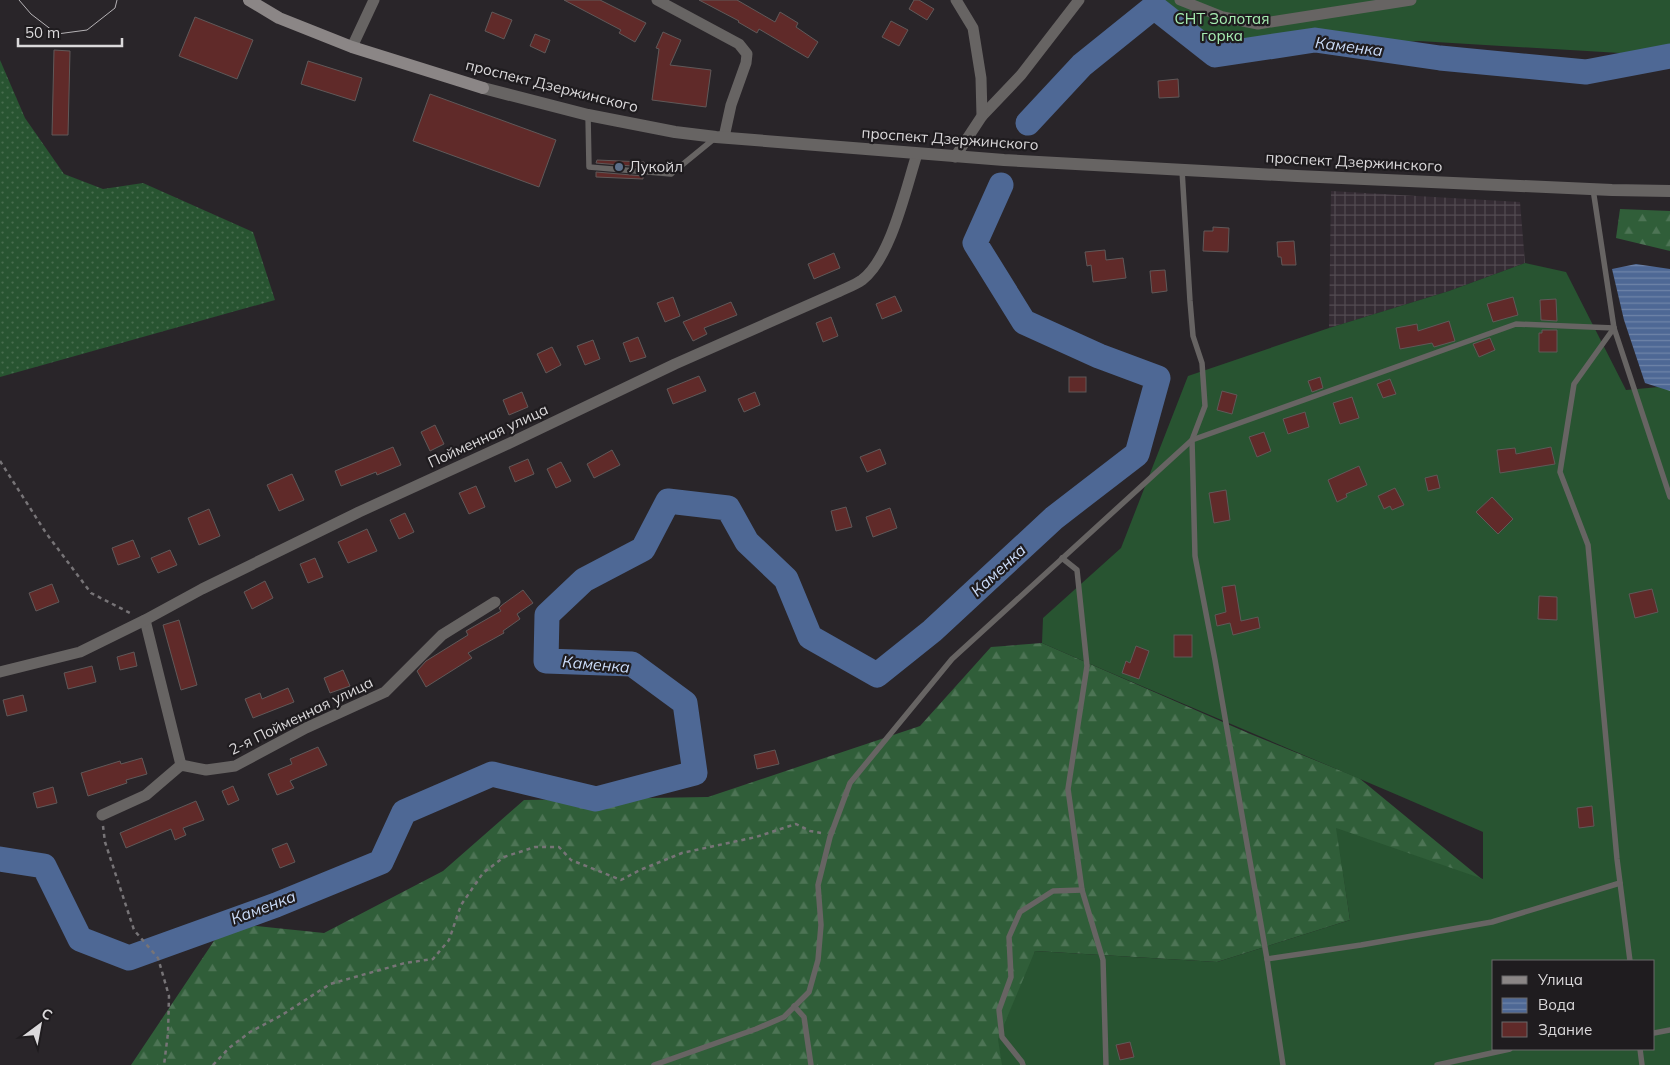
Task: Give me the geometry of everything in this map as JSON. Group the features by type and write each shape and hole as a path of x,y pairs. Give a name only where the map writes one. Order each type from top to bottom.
{"main road":[{"name":"проспект Дзержинского","path":"249,0 280,18 352,47 483,88"}],"street":[{"path":"352,47 374,0"},
{"path":"657,0 740,44 747,54 746,63 720,137"},
{"path":"956,0 973,28 981,78 982,116"},
{"path":"955,157 982,116 1021,75 1079,0"},
{"path":"1180,0 1223,17 1258,24 1411,0"},
{"name":"проспект Дзержинского","path":"483,88 588,115 675,132 720,137 955,157 1182,170 1670,191"},
{"name":"Пойменная улица","path":"0,672 80,652 202,589 359,512 512,442 675,364 838,292 863,279 876,264 889,240 917,154"},
{"name":"2-я Пойменная улица","path":"182,765 206,770 235,766 306,728 385,692 442,635 495,602"},
{"path":"102,815 146,795 182,765 144,620"}],"lane":[{"path":"588,115 589,167 671,174 720,137"},
{"path":"1182,170 1191,318 1193,336 1202,364 1205,406 1192,440 1194,556 1215,660 1267,959 1283,1065"},
{"path":"1593,189 1614,328 1670,497"},
{"path":"654,1065 756,1029 784,1017 809,992 818,960 821,925 818,885 830,837 850,783 952,659 1192,440 1516,324 1614,328"},
{"path":"1614,328 1574,384 1560,472 1588,545 1620,883 1630,960"},
{"path":"1062,558 1077,570 1086,666 1068,789 1082,890 1103,960 1106,1065"},
{"path":"1267,959 1492,922 1620,883"},
{"path":"1023,1065 1002,1038 1000,1028 999,1010 1011,976 1009,937 1020,912 1052,891 1082,890"},
{"path":"794,1006 804,1017 812,1065"},
{"path":"1655,1033 1670,1030"},
{"path":"1437,1065 1505,1050"},
{"path":"1640,1050 1642,1065"}],"path":[{"path":"0,461 46,534 91,593 144,620"},
{"path":"102,815 105,842 134,930 158,958 169,996 168,1033 164,1065"},
{"path":"213,1065 250,1032 330,984 405,963 433,959 449,940 461,905 483,873 504,857 535,847 559,847 571,860 621,880 682,853 756,836 796,824 830,837"}],"shaded area":[{"path":"1331,191 1520,202 1525,263 1449,291 1329,328"}],"green space":[{"name":"СНТ Золотая горка","path":"1150,0 1670,0 1670,56 1419,41 1211,57"},
{"path":"0,60 25,118 64,174 103,189 143,183 253,232 275,300 0,377"},
{"path":"1620,209 1670,211 1670,251 1616,238"},
{"path":"1525,263 1566,272 1626,390 1670,386 1670,1065 1002,1065 998,1039 1035,951 1217,962 1350,920 1336,828 1483,879 1483,832 1042,643 1043,618 1121,548 1188,376 1329,328 1449,291"},
{"path":"1042,643 1248,733 1359,778 1483,880 1337,829 1350,920 1217,962 1035,951 1007,1065 131,1065 226,923 324,933 443,871 524,800 708,797 920,726 991,647"}],"water":[{"path":"1636,264 1670,269 1670,391 1645,383 1624,320 1612,269"}],"building":[{"path":"564,0 600,0 646,23 635,42 619,33 621,30"},
{"path":"699,0 737,0 775,22 780,12 798,23 796,27 818,42 808,58 759,29 757,33 739,21"},
{"path":"914,0 919,0 934,9 927,20 909,9"},
{"path":"492,12 512,20 504,39 485,31"},
{"path":"195,17 253,40 237,79 179,56"},
{"path":"891,21 908,30 899,46 882,37"},
{"path":"663,32 681,40 670,65 711,70 706,107 652,100 659,49 656,48"},
{"path":"535,34 550,40 545,53 530,46"},
{"path":"54,50 70,51 68,135 52,135"},
{"path":"308,61 362,78 355,101 301,84"},
{"path":"1178,79 1179,97 1159,98 1158,81"},
{"path":"430,94 556,140 539,187 413,141"},
{"path":"597,160 644,162 644,167 596,163"},
{"path":"596,172 643,176 643,179 596,177"},
{"path":"1213,227 1229,228 1228,252 1203,251 1204,231 1213,231"},
{"path":"1294,241 1296,265 1282,265 1281,257 1278,257 1277,242"},
{"path":"1105,250 1106,260 1123,258 1126,278 1093,282 1091,265 1087,266 1085,252"},
{"path":"834,253 840,268 814,279 808,264"},
{"path":"1165,270 1167,291 1152,293 1150,271"},
{"path":"895,296 902,311 882,319 876,304"},
{"path":"673,297 680,316 665,322 657,303"},
{"path":"1513,297 1518,315 1493,322 1487,304"},
{"path":"1556,299 1557,321 1541,320 1540,300"},
{"path":"731,302 737,315 704,328 707,334 693,341 683,322"},
{"path":"831,317 838,336 823,342 816,323"},
{"path":"1449,321 1455,341 1434,347 1432,343 1400,349 1396,328 1417,324 1418,331"},
{"path":"1542,330 1557,330 1557,352 1539,352 1539,333 1542,333"},
{"path":"638,337 646,357 630,362 623,343"},
{"path":"1490,338 1495,350 1479,357 1473,344"},
{"path":"593,340 600,359 585,365 577,346"},
{"path":"552,347 561,365 546,373 537,354"},
{"path":"699,376 706,391 673,404 667,389"},
{"path":"1069,377 1086,377 1086,392 1069,392"},
{"path":"1320,377 1323,388 1312,392 1308,381"},
{"path":"1390,379 1396,394 1383,398 1377,384"},
{"path":"1222,391 1237,395 1232,414 1217,410"},
{"path":"522,392 528,407 509,415 503,400"},
{"path":"755,392 760,405 744,412 738,399"},
{"path":"1352,397 1359,418 1340,424 1333,403"},
{"path":"1305,412 1309,427 1288,434 1283,419"},
{"path":"435,425 444,444 430,451 421,432"},
{"path":"1264,432 1271,451 1257,457 1249,437"},
{"path":"393,447 401,465 377,475 376,472 341,486 335,471"},
{"path":"1551,447 1555,464 1500,473 1497,450 1515,448 1516,454"},
{"path":"880,449 886,464 867,472 860,457"},
{"path":"612,450 620,465 594,478 587,464"},
{"path":"528,459 534,474 515,482 509,467"},
{"path":"561,462 571,481 556,488 547,469"},
{"path":"1359,466 1367,485 1346,494 1347,497 1337,502 1328,480"},
{"path":"292,474 304,500 279,511 267,485"},
{"path":"1437,475 1440,488 1428,491 1425,478"},
{"path":"476,486 485,507 469,514 459,493"},
{"path":"1395,488 1404,505 1392,510 1390,506 1384,509 1378,496"},
{"path":"1226,490 1230,520 1214,523 1209,493"},
{"path":"1492,497 1513,519 1498,534 1476,512"},
{"path":"846,507 852,527 836,531 831,511"},
{"path":"890,508 897,528 873,537 866,517"},
{"path":"209,509 220,536 199,545 188,518"},
{"path":"405,513 414,532 399,539 390,520"},
{"path":"367,529 377,551 348,563 338,542"},
{"path":"133,540 140,557 118,565 112,548"},
{"path":"170,550 177,565 158,573 151,558"},
{"path":"315,558 323,577 308,583 300,564"},
{"path":"265,581 273,598 252,609 244,592"},
{"path":"52,584 59,602 36,611 29,593"},
{"path":"1235,585 1241,621 1258,617 1260,628 1233,635 1230,623 1217,626 1215,615 1226,612 1222,587"},
{"path":"1652,589 1658,612 1635,618 1629,594"},
{"path":"523,590 533,603 517,614 520,619 503,631 504,633 468,653 472,658 426,687 417,671 426,661 468,635 466,631 501,611 499,608 502,605"},
{"path":"1539,596 1557,597 1557,620 1538,619"},
{"path":"179,620 197,685 181,690 163,625"},
{"path":"1174,635 1192,635 1192,657 1174,657"},
{"path":"1136,646 1149,651 1139,679 1122,673 1126,661 1130,663"},
{"path":"134,652 137,666 120,670 117,657"},
{"path":"92,666 96,682 68,689 64,673"},
{"path":"343,670 350,686 330,693 324,678"},
{"path":"288,688 294,702 253,718 245,699 260,693 262,699"},
{"path":"23,695 27,711 7,716 3,700"},
{"path":"318,747 327,765 290,781 294,788 277,795 268,774 292,764 290,759"},
{"path":"775,750 779,764 757,769 754,755"},
{"path":"142,758 147,774 126,780 127,783 88,796 81,773 120,761 121,764"},
{"path":"233,786 239,800 228,805 222,791"},
{"path":"53,787 57,803 37,808 33,793"},
{"path":"196,801 204,820 183,828 186,835 175,840 171,829 126,848 120,833"},
{"path":"1592,806 1594,826 1579,828 1577,808"},
{"path":"287,843 295,862 280,868 272,849"},
{"path":"1130,1042 1134,1057 1120,1060 1116,1045"}],"waterway":[{"name":"Каменка","path":"1028,123 1082,65 1154,7 1215,55 1315,40 1440,58 1586,72 1670,56"},
{"name":"Каменка","path":"0,859 44,866 80,939 129,958 276,905 381,862 404,812 492,774 596,799 695,773 685,703 632,664 546,661 547,615 584,580 643,549 668,501 728,508 747,542 786,579 810,637 877,675 932,631 1054,518 1137,454 1158,378 1099,356 1024,322 975,243 1001,185"}],"tram line":[{"path":"19,0 31,14 57,34 87,30 115,8 117,0"}],"place":[{"name":"Лукойл","path":"619,167"}]}
